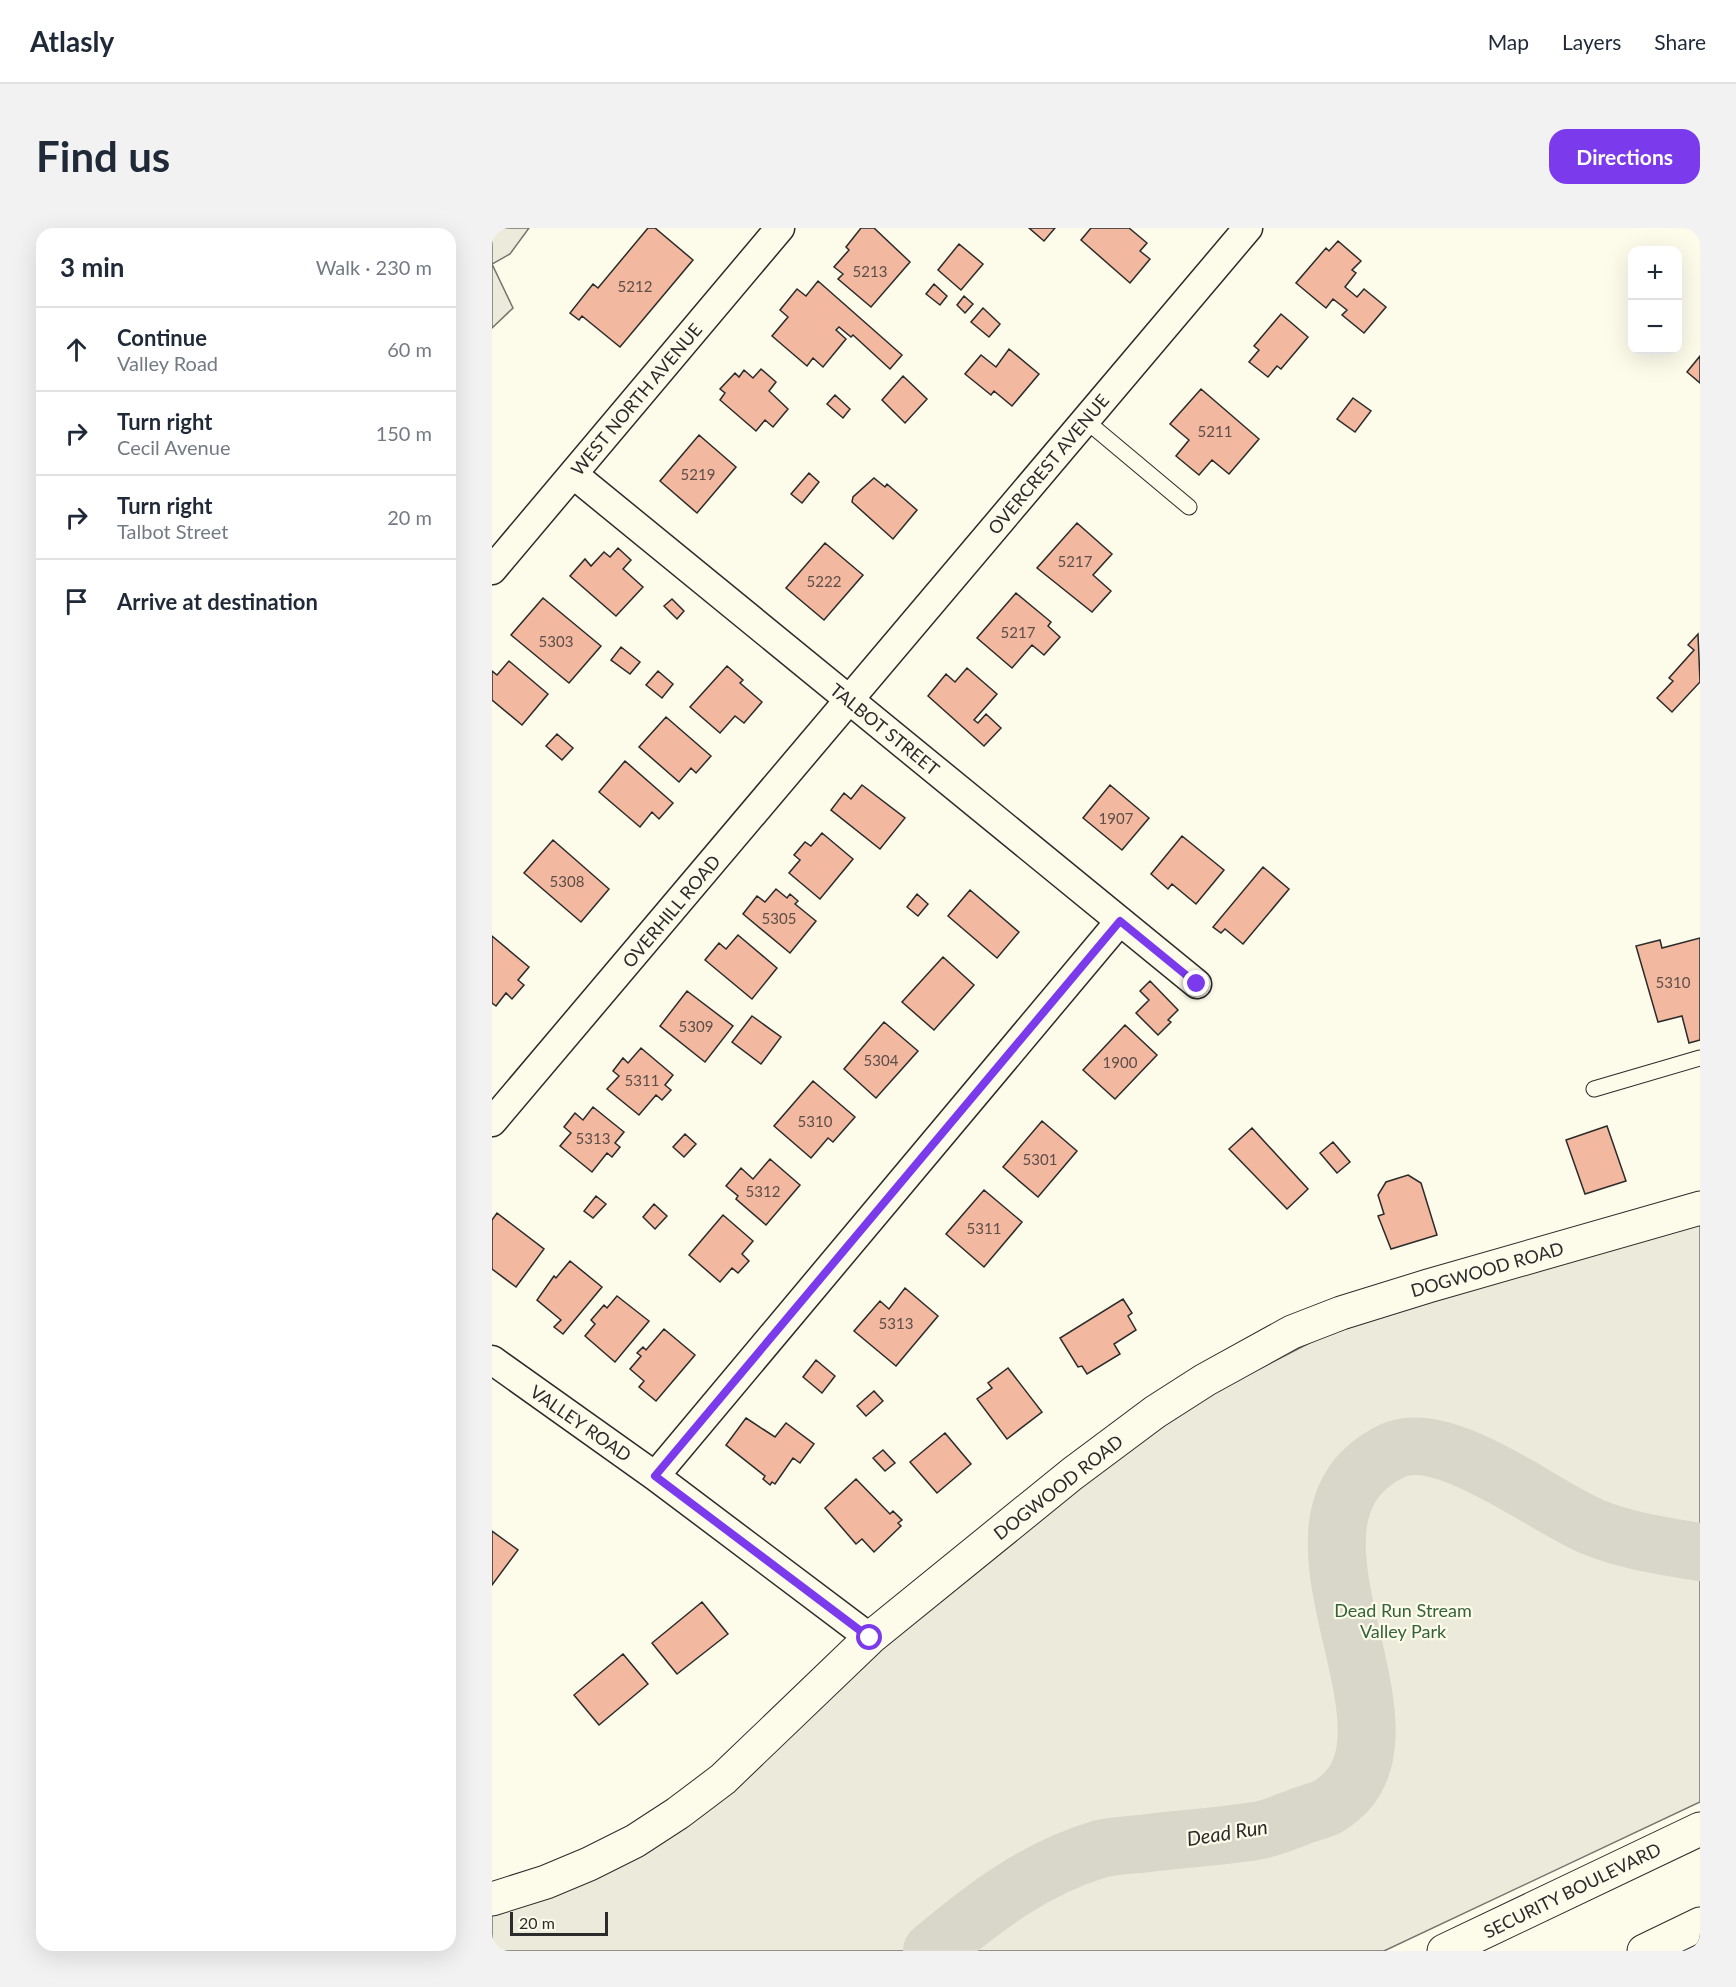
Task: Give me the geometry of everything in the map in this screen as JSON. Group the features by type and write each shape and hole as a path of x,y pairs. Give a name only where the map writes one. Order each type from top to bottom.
{"street":[{"name":"WEST NORTH AVENUE","path":"492,570 780,228"},
{"name":"OVERCREST AVENUE","path":"849,700 1248,228"},
{"name":"TALBOT STREET","path":"573,474 1197,984"},
{"name":"OVERHILL ROAD","path":"492,1122 849,700"},
{"path":"655,1476 1120,921"},
{"name":"DOGWOOD ROAD","path":"492,1899 546,1882 589,1864 634,1841 678,1813 731,1772 870,1638 1072,1474 1155,1412 1205,1380 1292,1332 1428,1286 1700,1208"},
{"name":"VALLEY ROAD","path":"492,1360 655,1476 870,1638"},
{"name":"SECURITY BOULEVARD","path":"1444,1951 1700,1829"},
{"path":"1644,1951 1700,1924"}],"lane":[{"path":"1085,420 1189,507"},
{"path":"1593,1089 1700,1058"}],"green space":[{"path":"492,228 529,228 510,254 492,264"},
{"path":"492,264 513,308 492,328"},
{"name":"Dead Run Stream Valley Park","path":"1700,1223 1700,1802 1384,1951 492,1951 492,1915 531,1903 897,1633 1120,1456 1209,1395 1323,1336 1443,1297"}],"building":[{"path":"648,228 655,228 693,260 620,347 582,316 579,320 570,313 593,284 598,288"},
{"path":"861,228 874,228 910,262 871,307 838,279 843,274 834,267 849,250 846,247"},
{"path":"1029,228 1055,228 1044,241"},
{"path":"1091,228 1129,228 1147,243 1140,251 1150,259 1130,283 1081,240"},
{"path":"1338,241 1361,261 1352,270 1356,273 1345,287 1357,297 1364,289 1386,307 1364,333 1342,315 1347,310 1333,299 1326,308 1296,283 1326,248 1329,251"},
{"path":"959,244 983,264 961,290 938,270"},
{"path":"818,281 902,355 890,369 853,335 851,337 839,327 836,330 846,339 823,367 813,358 807,366 772,336 788,317 780,310 797,289 806,296"},
{"path":"934,284 947,296 940,305 926,294"},
{"path":"964,296 973,304 965,313 957,305"},
{"path":"983,308 1000,324 989,337 971,322"},
{"path":"1281,314 1308,337 1281,369 1277,366 1268,377 1249,362 1259,350 1254,346"},
{"path":"1009,349 1039,374 1012,406 994,391 991,395 965,374 981,355 996,367"},
{"path":"1700,356 1700,383 1687,372"},
{"path":"761,369 776,382 769,391 788,409 773,427 765,420 756,431 720,400 725,393 720,389 735,373 739,377 744,370 753,378"},
{"path":"903,376 927,399 905,423 882,400"},
{"path":"1201,389 1259,439 1229,474 1212,460 1199,475 1176,456 1189,440 1170,424"},
{"path":"835,395 850,409 843,418 827,404"},
{"path":"1353,398 1371,411 1355,432 1337,419"},
{"path":"699,435 736,467 697,513 660,481"},
{"path":"809,473 819,482 802,503 791,494"},
{"path":"874,478 885,487 887,484 917,510 893,539 852,502 853,497"},
{"path":"1077,523 1112,554 1093,575 1111,591 1092,612 1037,568"},
{"path":"825,543 863,575 824,620 786,588"},
{"path":"618,548 631,560 623,569 643,587 616,616 570,576 585,559 591,566 604,552 610,557"},
{"path":"1016,593 1051,622 1048,626 1060,637 1044,655 1032,645 1012,668 977,638"},
{"path":"543,598 601,646 569,683 511,635"},
{"path":"672,599 684,611 677,619 664,606"},
{"path":"1698,634 1700,682 1672,712 1657,698 1673,681 1669,678 1694,650 1688,645"},
{"path":"621,647 640,662 630,674 611,660"},
{"path":"509,661 548,694 522,725 492,700 492,671 497,675"},
{"path":"727,666 743,680 740,683 762,702 744,723 735,716 720,733 690,707"},
{"path":"967,668 997,694 974,720 978,723 986,714 1001,728 984,746 928,696 946,674 955,682"},
{"path":"658,671 673,684 662,698 646,685"},
{"path":"666,717 711,756 696,773 691,768 679,782 639,747"},
{"path":"557,734 573,748 562,760 546,746"},
{"path":"625,761 673,803 659,819 652,812 640,827 599,792"},
{"path":"862,785 905,818 880,849 831,810 844,793 851,799"},
{"path":"1110,785 1149,818 1122,850 1083,818"},
{"path":"822,833 853,859 820,899 789,873 800,860 794,855 805,842 811,846"},
{"path":"1182,836 1224,870 1196,904 1172,884 1168,889 1151,874"},
{"path":"553,840 609,889 581,922 524,873"},
{"path":"1263,867 1289,889 1243,944 1225,929 1221,933 1213,927"},
{"path":"776,889 787,898 790,894 798,901 795,904 816,921 790,953 743,914 757,896 765,902"},
{"path":"970,890 1019,932 997,958 948,916"},
{"path":"917,894 928,904 918,916 907,907"},
{"path":"738,935 777,968 752,999 705,960 719,943 726,949"},
{"path":"492,936 529,967 518,980 524,985 512,999 506,993 496,1006 492,1003"},
{"path":"1700,938 1700,1040 1689,1043 1682,1016 1658,1022 1636,946 1660,940 1662,948"},
{"path":"943,957 974,985 934,1030 902,1002"},
{"path":"1150,981 1178,1010 1168,1020 1171,1022 1158,1035 1136,1013 1149,1000 1140,991"},
{"path":"687,991 733,1026 705,1062 660,1026"},
{"path":"752,1016 781,1037 761,1064 732,1042"},
{"path":"884,1022 918,1051 876,1098 844,1069"},
{"path":"1125,1025 1157,1055 1115,1099 1083,1070"},
{"path":"641,1048 673,1075 665,1085 671,1090 662,1100 656,1095 639,1115 607,1089 619,1076 613,1071 623,1058 628,1063"},
{"path":"813,1081 855,1117 833,1142 828,1138 811,1158 774,1126"},
{"path":"593,1107 624,1132 615,1143 620,1147 612,1157 607,1153 592,1172 560,1146 571,1133 564,1127 575,1113 583,1120"},
{"path":"1042,1121 1077,1151 1038,1197 1003,1167"},
{"path":"1607,1126 1626,1181 1585,1194 1566,1140"},
{"path":"1252,1128 1308,1189 1287,1209 1229,1149"},
{"path":"685,1134 696,1144 684,1157 673,1147"},
{"path":"1333,1142 1350,1162 1337,1173 1320,1153"},
{"path":"770,1159 800,1185 766,1225 736,1199 738,1196 726,1186 741,1168 753,1179"},
{"path":"1408,1175 1421,1183 1437,1235 1391,1249 1378,1216 1384,1214 1378,1195 1386,1182"},
{"path":"984,1190 1022,1222 984,1267 946,1234"},
{"path":"596,1196 606,1204 593,1218 584,1211"},
{"path":"654,1204 667,1216 655,1229 643,1217"},
{"path":"497,1213 544,1249 516,1287 492,1269 492,1220"},
{"path":"723,1215 753,1241 742,1254 749,1261 738,1273 732,1268 720,1282 689,1255"},
{"path":"570,1261 602,1287 563,1334 554,1327 561,1320 537,1300 554,1276 556,1278"},
{"path":"905,1288 938,1316 896,1366 854,1331 880,1301 889,1309"},
{"path":"617,1296 649,1321 615,1362 585,1336 595,1324 591,1320 604,1305 607,1308"},
{"path":"1123,1299 1132,1313 1128,1316 1136,1330 1114,1344 1120,1354 1087,1374 1082,1366 1078,1367 1060,1338"},
{"path":"664,1329 695,1355 656,1401 639,1387 644,1381 630,1369 641,1356 637,1353 643,1347 646,1350"},
{"path":"816,1360 835,1376 822,1393 803,1377"},
{"path":"1008,1368 1042,1412 1007,1439 977,1399 992,1388 988,1383"},
{"path":"874,1391 883,1401 866,1416 857,1406"},
{"path":"746,1418 775,1437 786,1423 814,1444 800,1463 793,1458 775,1484 772,1482 770,1485 763,1479 765,1476 726,1445"},
{"path":"945,1433 971,1464 937,1493 910,1462"},
{"path":"883,1450 895,1463 885,1471 873,1458"},
{"path":"856,1479 890,1514 893,1511 902,1520 898,1523 901,1526 874,1552 862,1539 856,1544 825,1508"},
{"path":"492,1531 518,1550 492,1585"},
{"path":"702,1602 728,1634 677,1674 652,1643"},
{"path":"623,1654 648,1684 599,1725 574,1695"}],"waterway":[{"name":"Dead Run","path":"932,1951 1011,1891 1076,1857 1109,1847 1266,1829 1327,1807 1358,1775 1367,1733 1361,1683 1339,1576 1338,1527 1353,1484 1392,1451 1414,1446 1438,1450 1466,1459 1593,1527 1632,1539 1700,1552"}],"route":[{"path":"870,1638 655,1476 1120,921 1197,984"}]}
